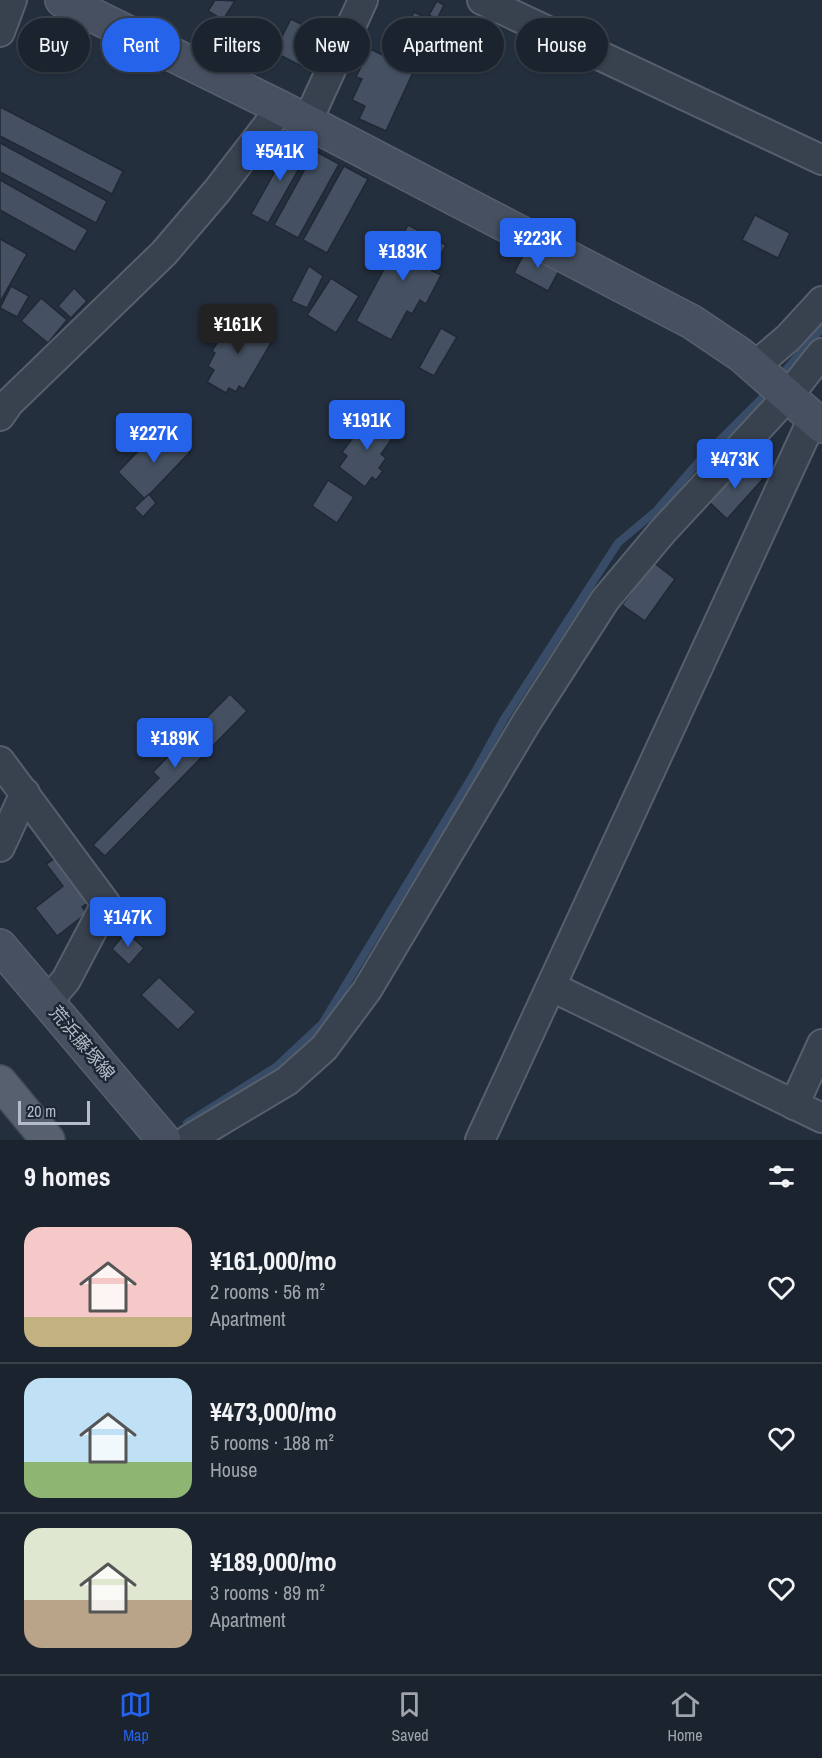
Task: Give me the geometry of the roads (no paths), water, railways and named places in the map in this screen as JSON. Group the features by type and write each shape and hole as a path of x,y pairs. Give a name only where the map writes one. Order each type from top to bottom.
{"main road":[{"path":"0,1082 48,1140"}],"street":[{"path":"0,32 12,0"},
{"path":"62,0 294,115 692,322 772,382 818,422 480,1140"},
{"path":"0,416 9,403 164,254 218,192 294,115 363,0"},
{"path":"482,0 822,160"},
{"path":"188,1140 288,1081 324,1048 367,990 526,723 605,600 663,531 772,382 788,338 822,301"},
{"path":"772,382 822,353"},
{"path":"0,761 26,793 106,904 66,980 47,1002"},
{"path":"0,847 26,793"},
{"name":"荒浜藤塚線","path":"0,946 164,1140"},
{"path":"552,987 822,1118"},
{"path":"794,1105 822,1044"}],"waterway":[{"path":"778,379 822,328"},
{"path":"187,1123 276,1067 322,1024 476,770 504,719 618,543 656,511 700,460 769,391"}]}
